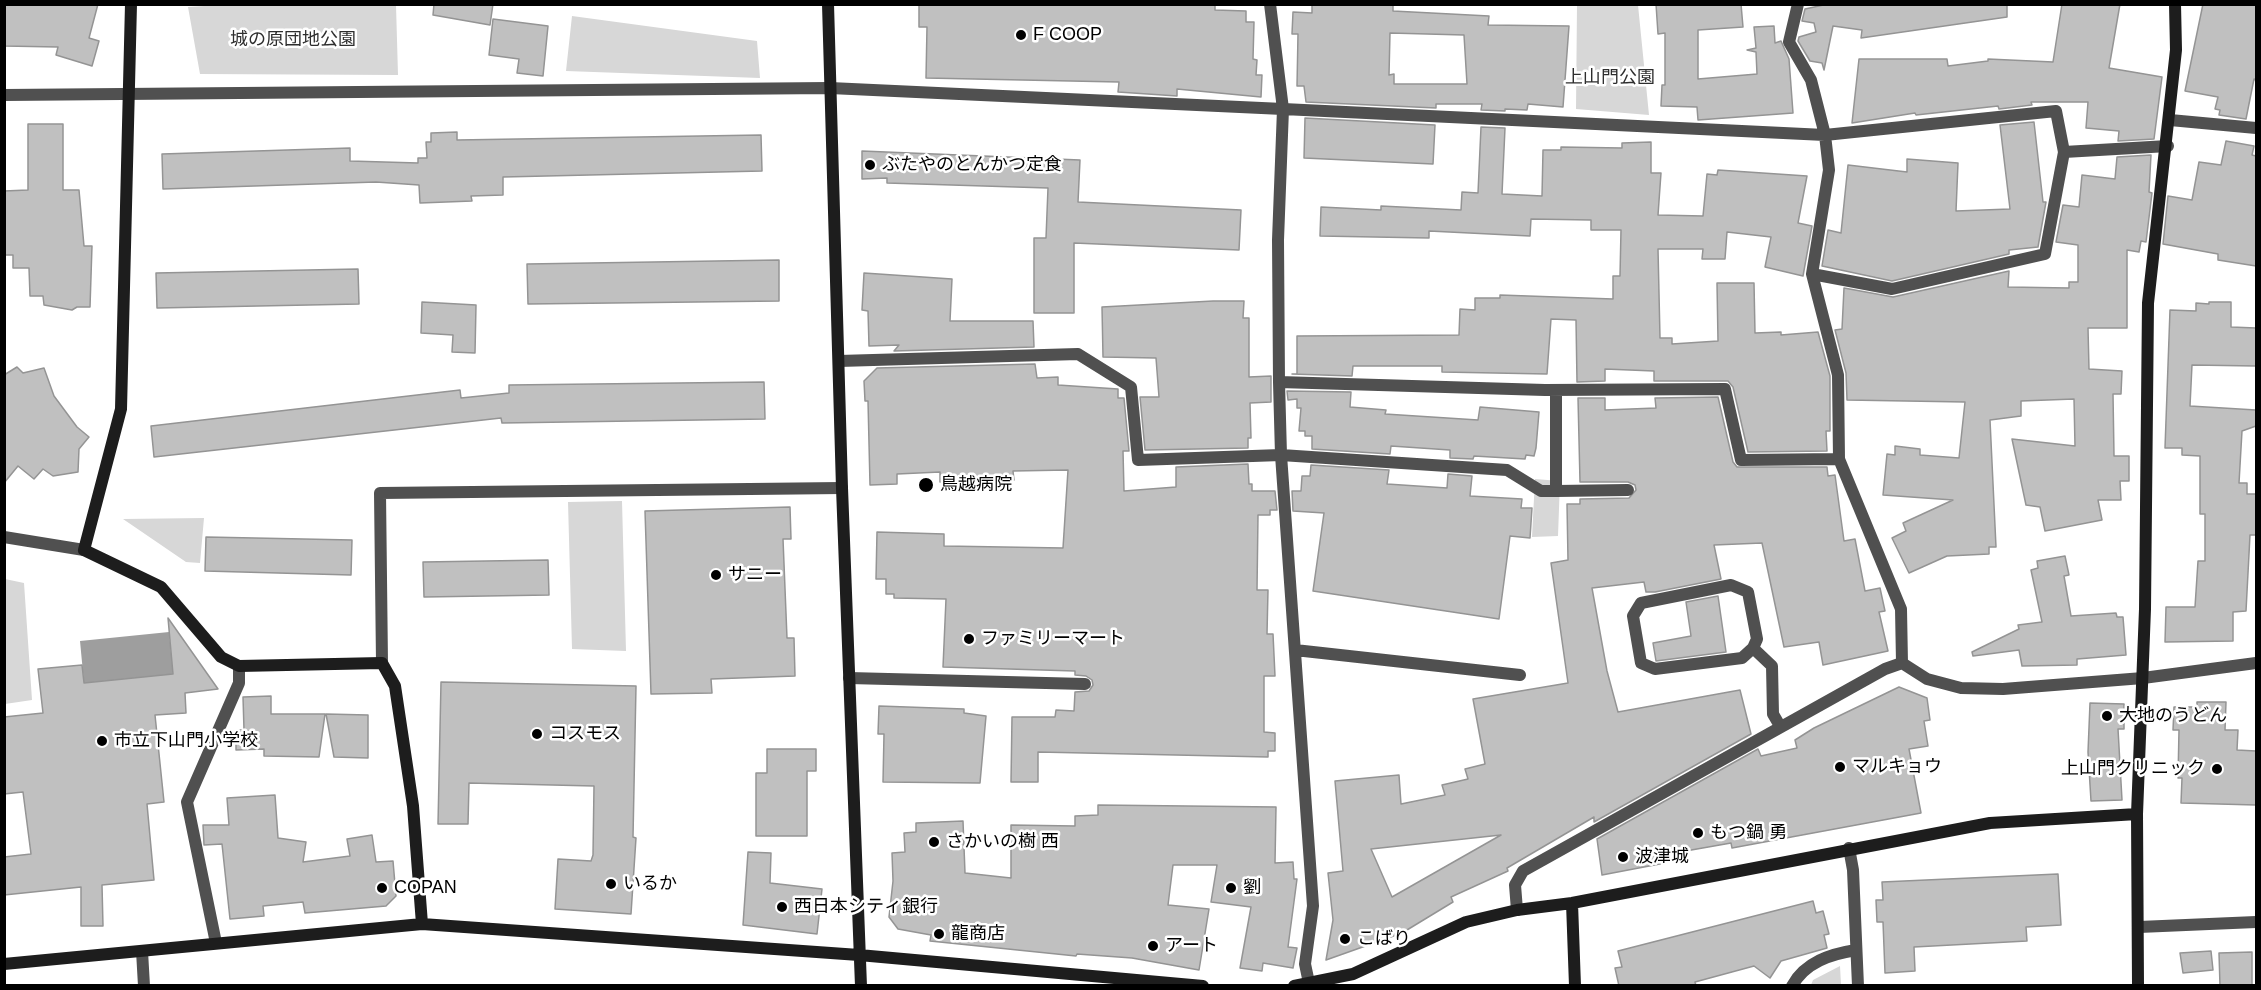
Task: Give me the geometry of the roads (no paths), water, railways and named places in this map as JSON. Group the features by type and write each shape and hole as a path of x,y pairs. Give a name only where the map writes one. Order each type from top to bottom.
{"street":[{"path":"84,550 121,409 131,4"},
{"path":"828,4 842,488 861,986"},
{"path":"1270,4 1283,109 1278,240 1281,455 1313,906 1305,964 1310,983"},
{"path":"1798,4 1789,42 1811,80 1825,135 1829,170 1812,274 1838,375 1839,459 1901,609 1902,663"},
{"path":"2138,986 2137,814 2143,678 2148,303 2168,146 2176,50 2175,4"},
{"path":"4,95 128,92 830,88 1825,135 2056,111 2064,152 2045,254 1892,289 1812,274"},
{"path":"2170,120 2256,128"},
{"path":"2064,152 2168,146"},
{"path":"839,361 1078,354 1131,387 1138,460 1281,455 1507,470 1541,491 1628,490"},
{"path":"1279,382 1556,390 1725,389 1741,460 1839,459"},
{"path":"1556,390 1556,491"},
{"path":"422,924 413,806 394,686 382,663 380,493 842,488"},
{"path":"4,537 84,550 161,587 221,657 239,666 382,663"},
{"path":"1731,585 1748,592 1757,639 1754,648 1742,657 1655,669 1641,663 1633,616 1641,603 1731,585"},
{"path":"1754,648 1772,666 1773,714 1780,726"},
{"path":"1295,650 1520,675"},
{"path":"1902,663 1927,679 1961,688 2003,689 2143,678 2256,663"},
{"path":"1517,910 1515,885 1523,872 1780,726 1885,669 1902,663"},
{"path":"216,943 186,802 239,683 239,666"},
{"path":"849,678 1085,684"},
{"path":"1294,986 1353,974 1466,921 1517,910 1572,903 1849,848 1990,823 2137,814"},
{"path":"1849,848 1853,870 1858,986"},
{"path":"1572,903 1575,986"},
{"path":"2139,927 2256,922"},
{"path":"4,964 422,924 859,955 1203,986"},
{"path":"1792,986 1798,974 1820,960 1837,953 1856,950"},
{"path":"142,951 144,986"}],"place":[{"name":"F COOP","path":"1021,35"},
{"name":"ぶたやのとんかつ定食","path":"870,165"},
{"name":"鳥越病院","path":"926,485"},
{"name":"サニー","path":"716,575"},
{"name":"ファミリーマート","path":"969,639"},
{"name":"大地のうどん","path":"2107,716"},
{"name":"コスモス","path":"537,734"},
{"name":"市立下山門小学校","path":"102,741"},
{"name":"マルキョウ","path":"1840,767"},
{"name":"上山門クリニック","path":"2217,769"},
{"name":"もつ鍋 勇","path":"1698,833"},
{"name":"さかいの樹 西","path":"934,842"},
{"name":"波津城","path":"1623,857"},
{"name":"いるか","path":"611,884"},
{"name":"COPAN","path":"382,888"},
{"name":"劉","path":"1231,888"},
{"name":"西日本シティ銀行","path":"782,907"},
{"name":"龍商店","path":"939,934"},
{"name":"こばり","path":"1345,939"},
{"name":"アート","path":"1153,946"}],"park label":[{"name":"城の原団地公園","path":"293,40"},
{"name":"上山門公園","path":"1610,78"}]}
